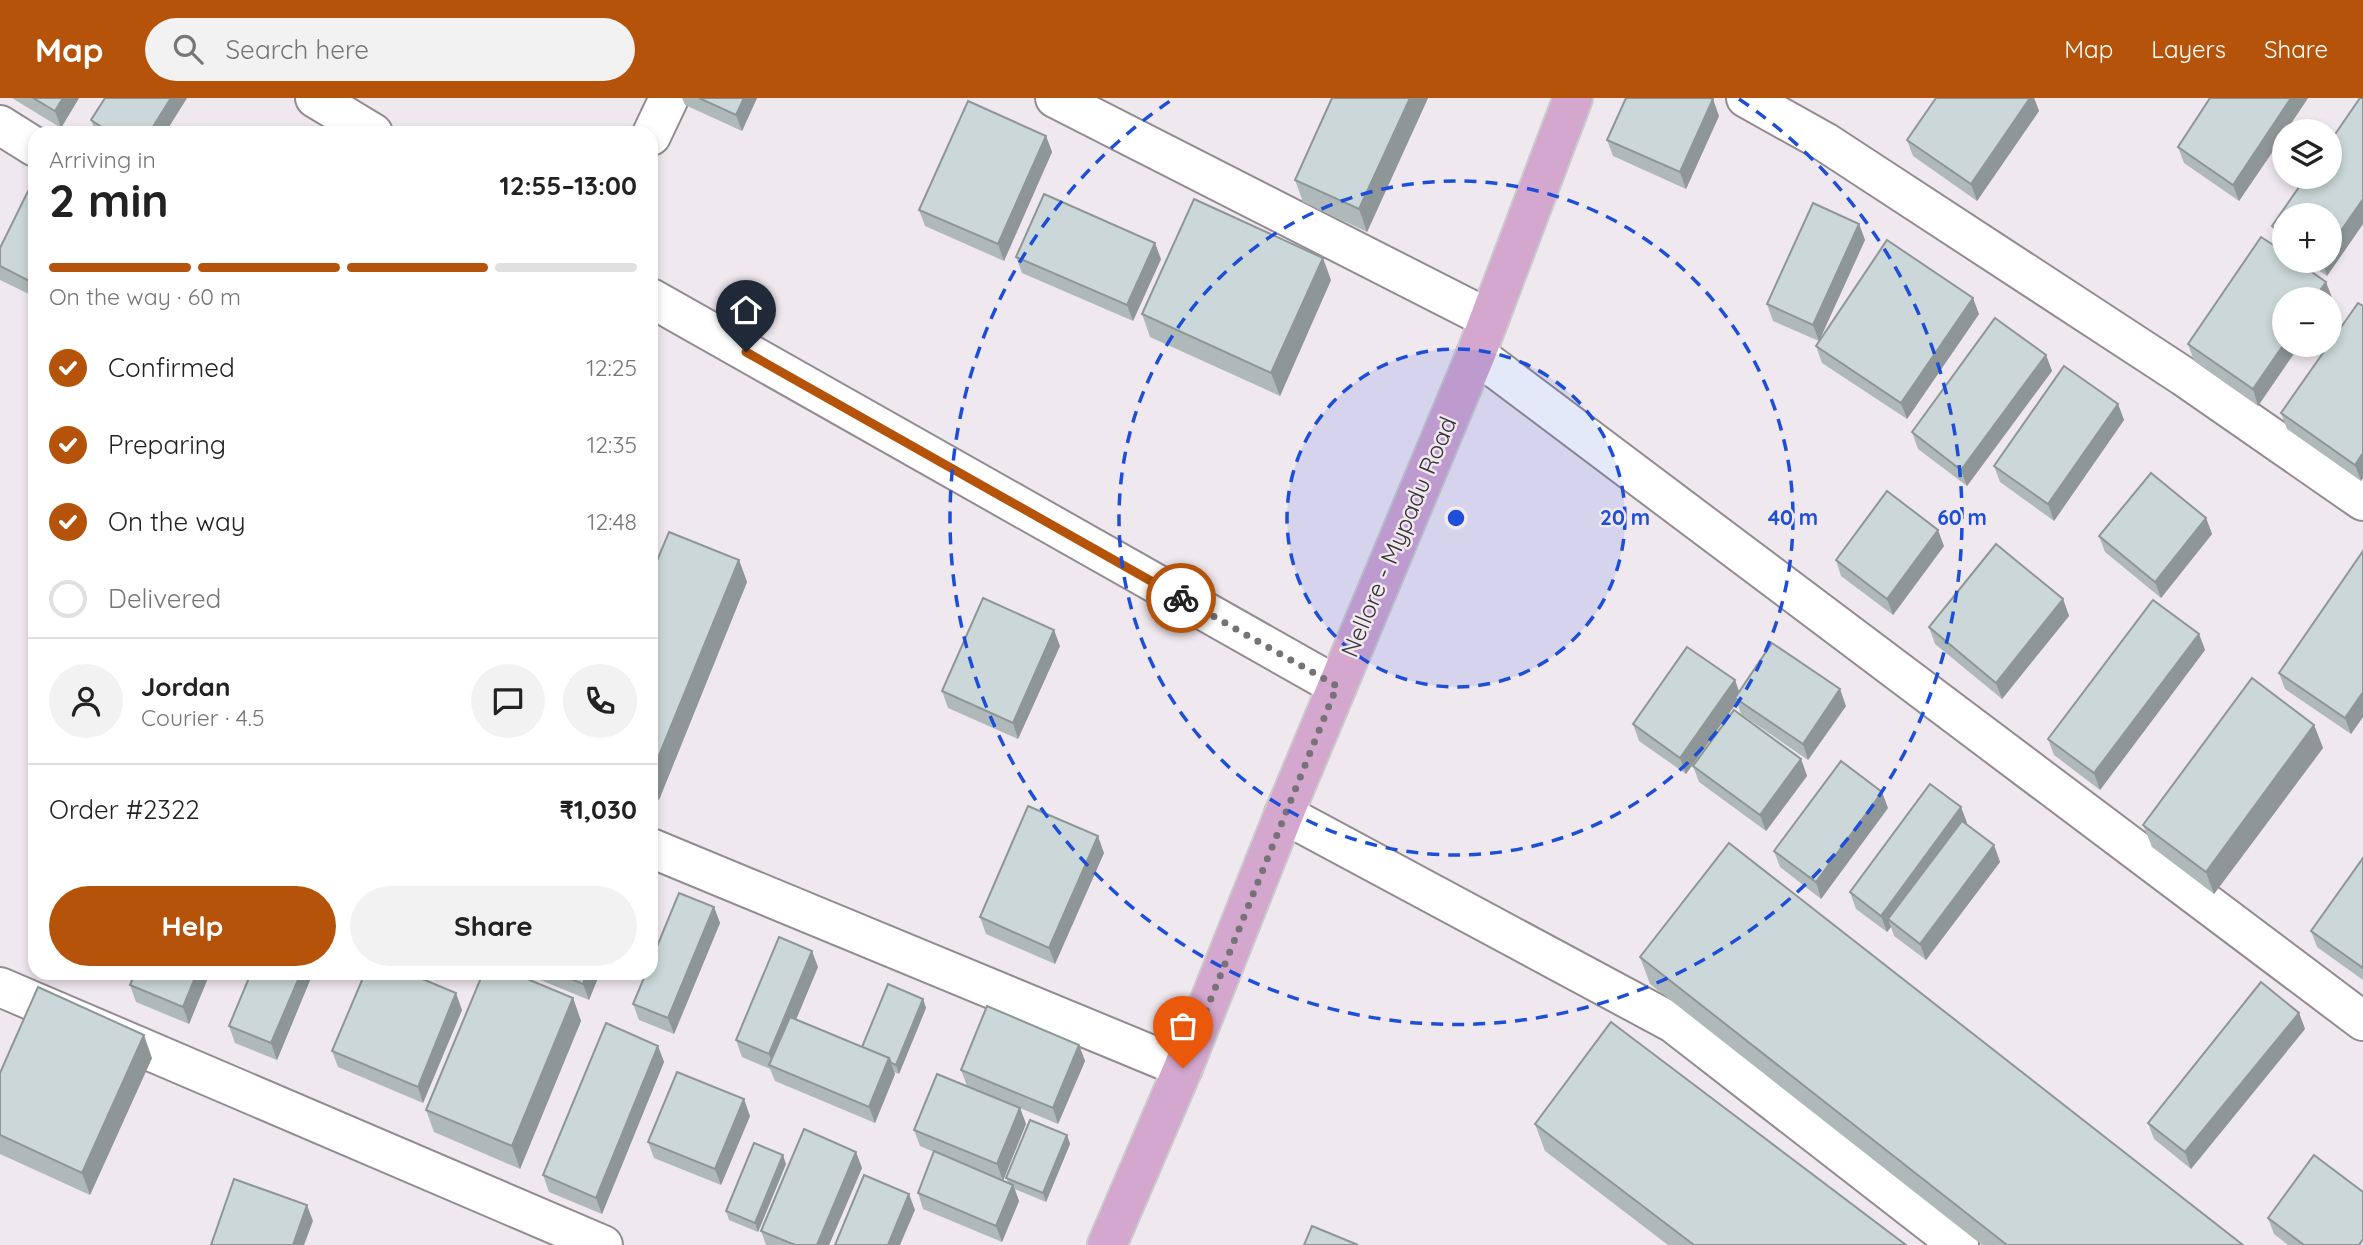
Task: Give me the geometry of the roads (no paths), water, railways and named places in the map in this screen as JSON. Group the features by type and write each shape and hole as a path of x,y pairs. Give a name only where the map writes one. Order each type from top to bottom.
{"main road":[{"name":"Nellore - Mypadu Road","path":"1107,1245 1183,1068 1284,814 1476,354 1573,98"}],"street":[{"path":"315,98 361,126"},
{"path":"656,126 669,98"},
{"path":"1055,98 1489,319"},
{"path":"1746,98 1849,157 2183,376 2363,502"},
{"path":"0,125 28,143"},
{"path":"658,302 1337,686"},
{"path":"1476,354 2363,1021"},
{"path":"1284,814 1673,1023 1959,1245"},
{"path":"658,851 1183,1068"},
{"path":"0,987 603,1245"}]}
